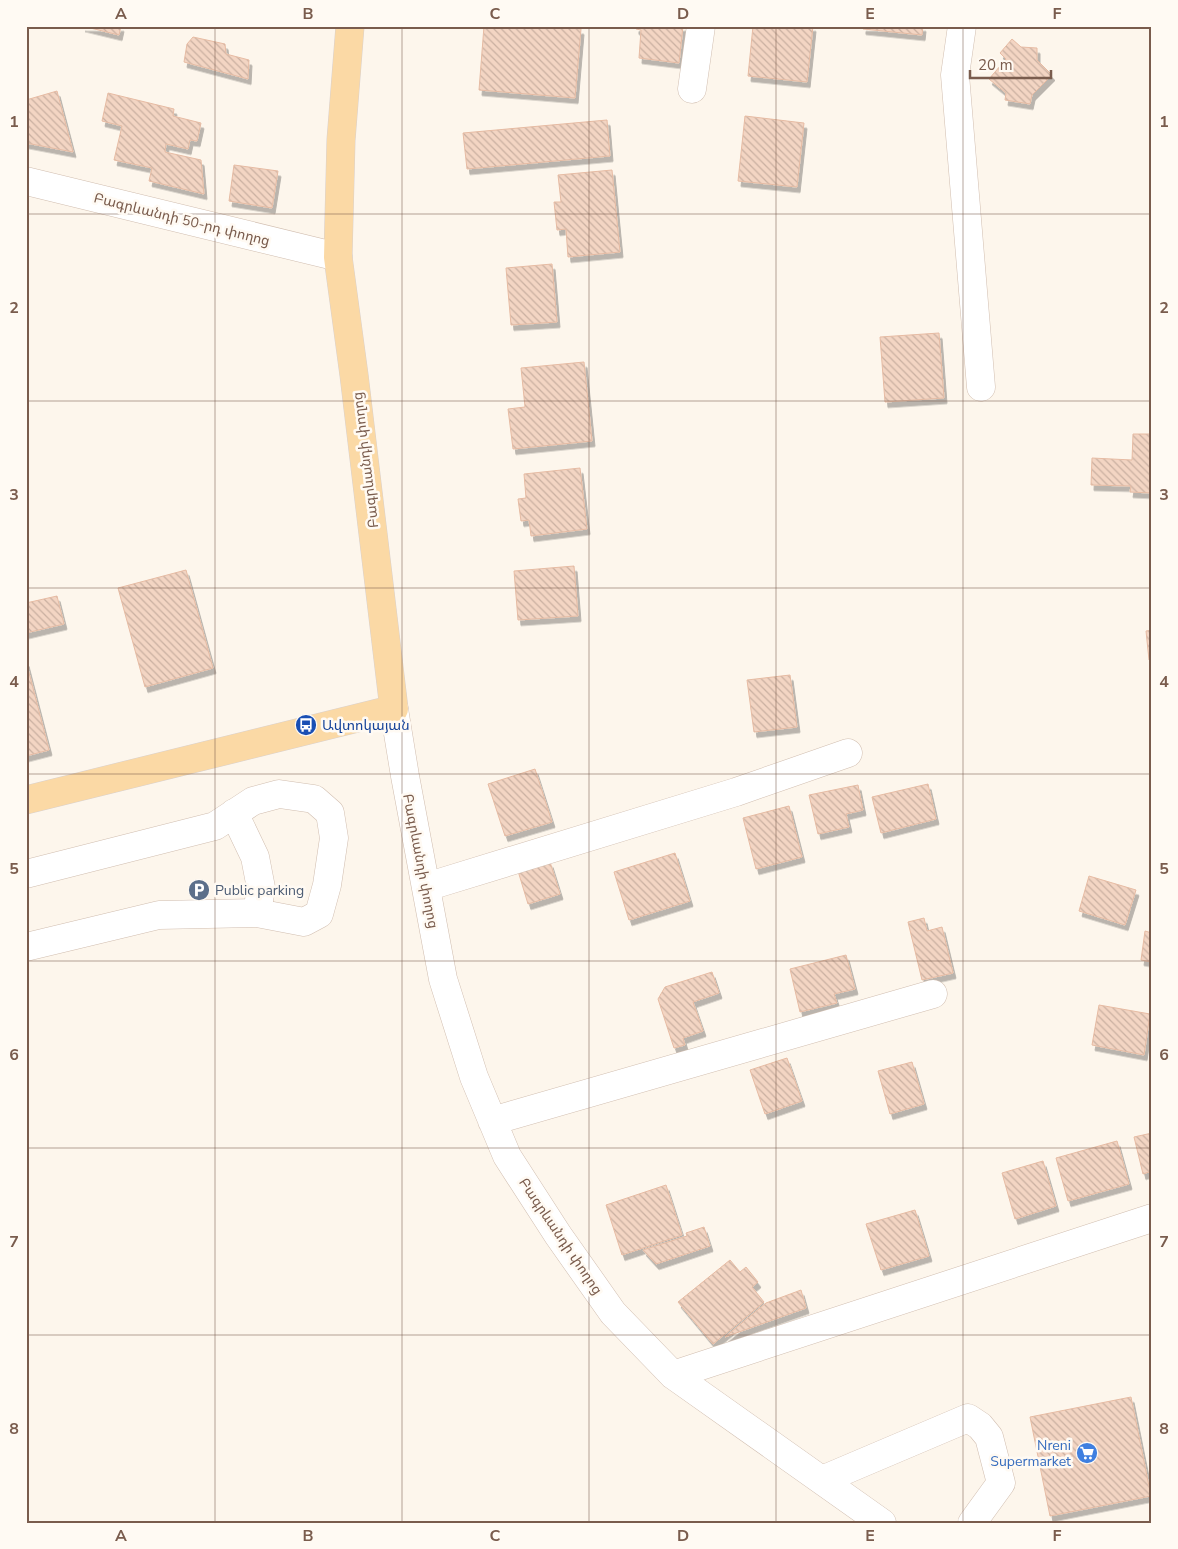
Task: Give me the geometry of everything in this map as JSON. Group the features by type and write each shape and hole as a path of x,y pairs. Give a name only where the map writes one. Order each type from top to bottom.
{"main road":[{"name":"Բագրևանդի փողոց","path":"350,26 341,140 338,257 394,709"},
{"path":"26,800 394,709"}],"street":[{"path":"692,89 701,26"},
{"path":"962,26 955,75 981,387"},
{"name":"Բագրևանդի 50-րդ փողոց","path":"26,181 338,257"},
{"name":"Բագրևանդի փողոց","path":"394,709 443,979 474,1077 512,1164 558,1235 613,1313 673,1375 882,1523"},
{"path":"426,887 736,792 848,753"},
{"path":"26,874 215,826 254,801 279,794 314,799 330,813 334,838 327,885 319,914 304,922 257,912 160,915 26,947"},
{"path":"234,813 255,857 262,888 257,912"},
{"path":"492,1121 933,994"},
{"path":"673,1375 1152,1218"},
{"path":"822,1480 968,1418 980,1426 989,1437 1001,1483 972,1523"}],"building":[{"path":"82,26 121,26 119,35"},
{"path":"484,26 554,26 581,29 575,98 479,90"},
{"path":"636,26 683,26 679,63 639,58 641,30 636,29"},
{"path":"753,26 813,26 807,82 748,76"},
{"path":"863,26 923,26 922,35 863,29"},
{"path":"193,37 225,44 226,54 249,60 248,79 184,62 187,44"},
{"path":"1012,39 1021,47 1037,48 1037,60 1052,75 1032,95 1030,104 1005,100 1006,93 989,79 1006,59 1000,53"},
{"path":"57,91 73,152 26,143 26,100"},
{"path":"108,93 174,109 173,116 201,123 197,141 190,140 188,149 166,144 165,152 201,160 204,194 149,181 152,168 114,160 122,126 102,121"},
{"path":"745,116 804,123 797,187 738,181"},
{"path":"607,120 610,156 467,169 463,133"},
{"path":"234,165 278,171 272,208 229,201"},
{"path":"612,170 620,252 568,257 566,229 557,230 554,202 561,202 558,175"},
{"path":"552,264 557,322 511,325 506,268"},
{"path":"939,333 944,398 885,402 880,337"},
{"path":"584,362 592,441 513,449 508,409 525,407 521,368"},
{"path":"1133,434 1150,434 1152,493 1130,492 1131,486 1091,485 1092,458 1132,460"},
{"path":"580,468 587,529 531,536 529,520 521,521 518,499 526,498 524,474"},
{"path":"574,566 578,616 518,620 514,571"},
{"path":"186,570 213,668 145,687 118,588"},
{"path":"57,596 64,624 26,633 26,603"},
{"path":"1152,630 1152,659 1149,660 1146,631"},
{"path":"26,661 49,750 26,756"},
{"path":"790,675 797,727 754,732 747,680"},
{"path":"535,769 552,822 505,836 488,784"},
{"path":"928,784 936,819 881,833 872,797"},
{"path":"858,785 863,810 846,814 849,827 818,834 809,795"},
{"path":"789,806 802,857 756,869 743,818"},
{"path":"675,853 690,901 629,920 614,872"},
{"path":"550,862 560,894 528,904 518,871"},
{"path":"1089,876 1136,890 1125,925 1079,911"},
{"path":"924,918 927,931 942,927 953,973 922,980 908,922"},
{"path":"1145,931 1152,933 1152,962 1141,960"},
{"path":"846,955 855,989 834,994 837,1003 800,1012 790,969"},
{"path":"712,972 719,993 693,1002 703,1031 683,1038 685,1045 674,1048 658,999 665,987"},
{"path":"1099,1005 1150,1014 1144,1055 1092,1045"},
{"path":"787,1058 802,1101 765,1114 750,1070"},
{"path":"912,1062 924,1104 890,1114 878,1071"},
{"path":"1152,1133 1152,1171 1143,1174 1134,1137"},
{"path":"1117,1141 1129,1184 1068,1201 1056,1158"},
{"path":"1043,1161 1056,1206 1015,1219 1002,1173"},
{"path":"666,1185 682,1235 622,1255 606,1205"},
{"path":"915,1210 929,1256 881,1270 866,1224"},
{"path":"704,1227 710,1246 656,1264 643,1250 687,1236 686,1233"},
{"path":"730,1260 740,1272 746,1267 758,1282 752,1287 764,1302 713,1344 678,1302"},
{"path":"801,1290 806,1308 725,1337 766,1303"},
{"path":"1131,1397 1151,1496 1050,1516 1030,1417"}],"place":[{"name":"Ավտոկայան","path":"306,725"},
{"name":"Public parking","path":"199,890"},
{"name":"Nreni Supermarket","path":"1087,1453"}]}
